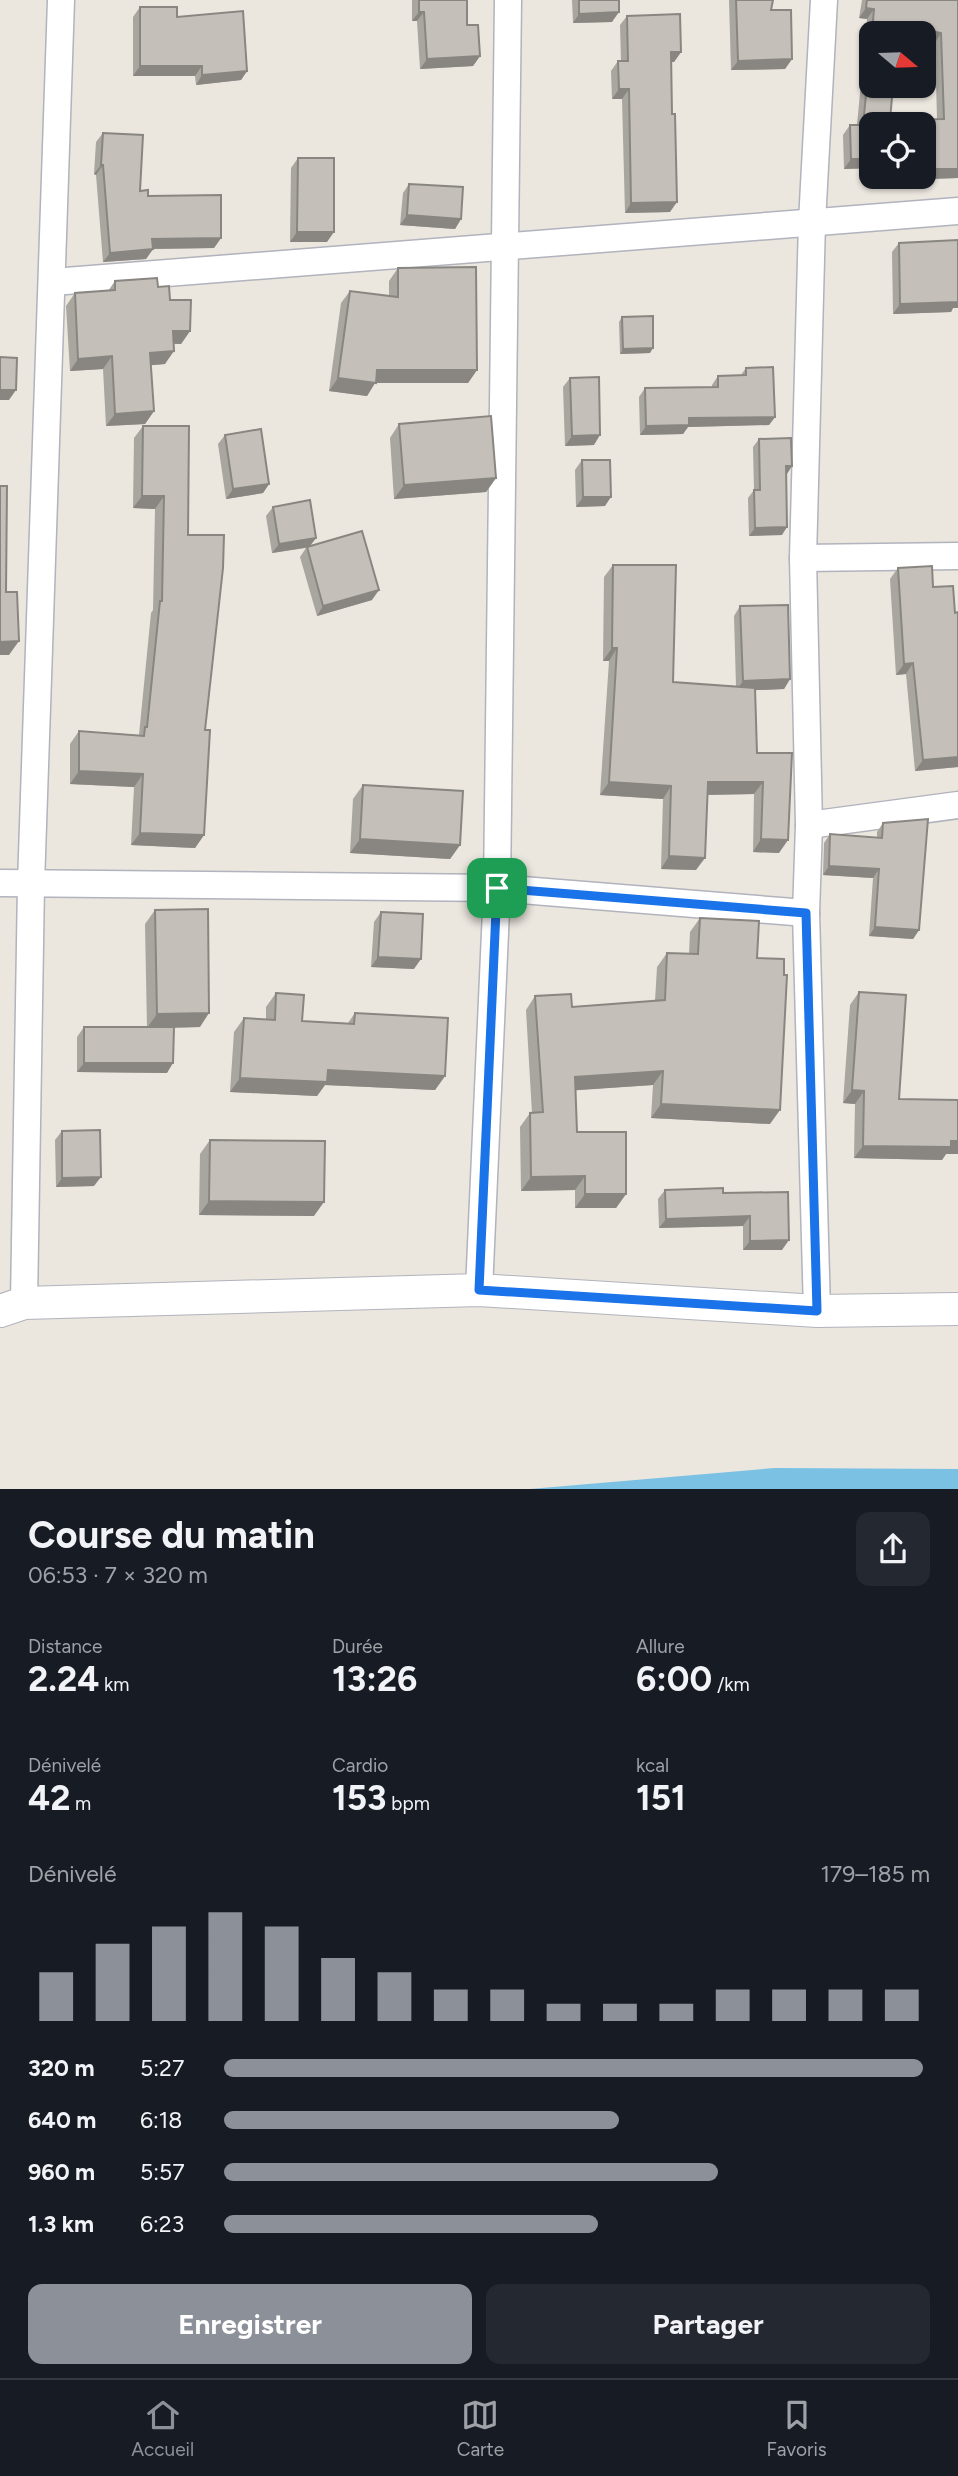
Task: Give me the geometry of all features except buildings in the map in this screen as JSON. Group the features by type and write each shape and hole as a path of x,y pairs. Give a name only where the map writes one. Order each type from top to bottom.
{"street":[{"path":"61,0 31,884 12,1307 479,1290 817,1311 958,1308"},
{"path":"479,1290 497,888 508,0"},
{"path":"817,1311 806,913 809,825 803,558 812,222 824,0"},
{"path":"53,282 958,211"},
{"path":"803,558 958,556"},
{"path":"809,825 958,805"},
{"path":"0,883 497,888 806,913"}],"water":[{"path":"775,1468 958,1469 958,1489 530,1489"}],"route":[{"path":"497,888 806,913 817,1311 479,1290 497,888"}]}
